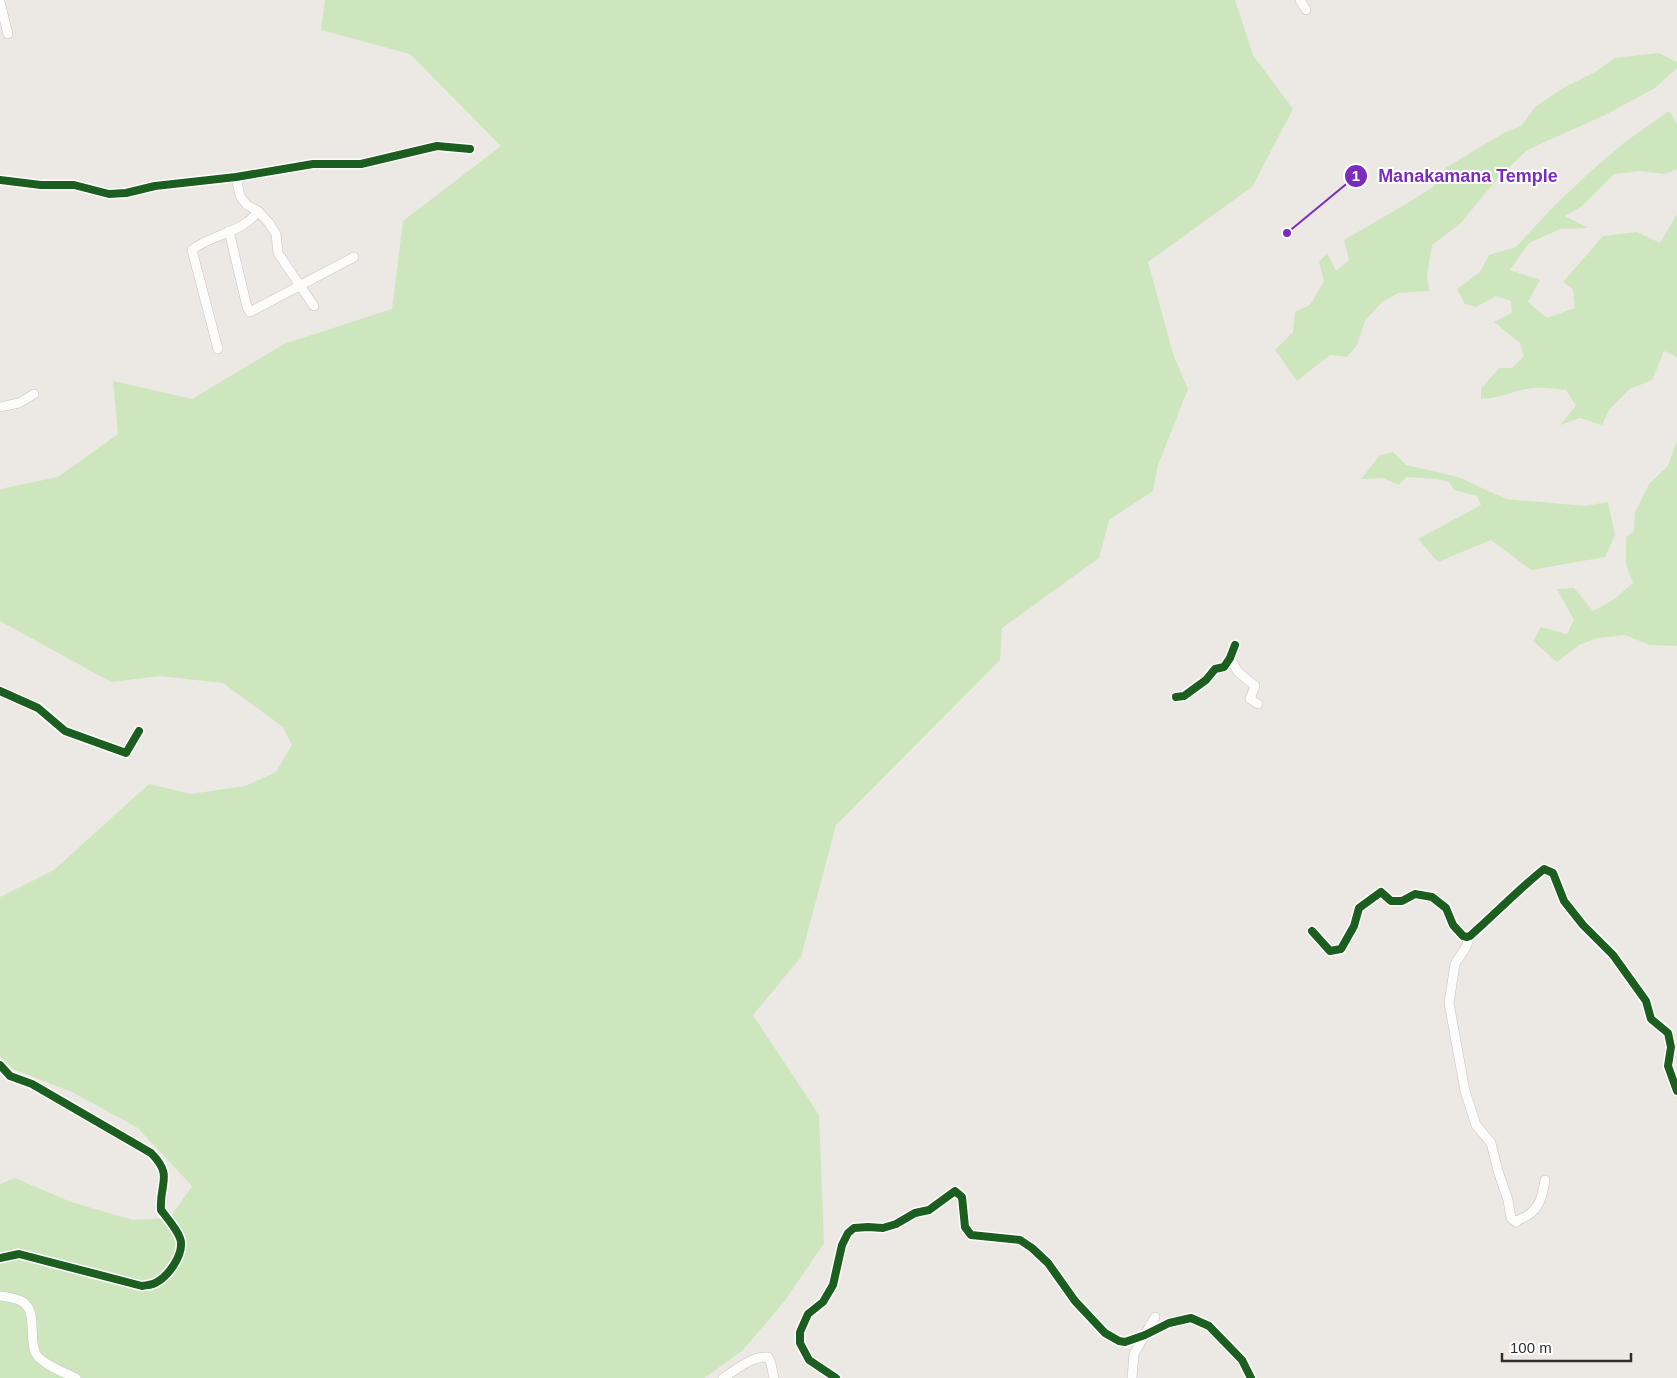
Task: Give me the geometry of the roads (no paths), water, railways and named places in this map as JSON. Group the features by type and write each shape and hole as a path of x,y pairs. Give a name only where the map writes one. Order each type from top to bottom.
{"street":[{"path":"1300,0 1306,10"},
{"path":"0,2 8,34"},
{"path":"0,180 41,185 74,184 109,194 126,193 155,186 236,177 313,164 361,164 437,146 470,149"},
{"path":"236,177 240,196 269,223 276,234 278,253 314,306"},
{"path":"218,349 192,250 247,223 258,211"},
{"path":"229,231 247,307 250,312 354,257"},
{"path":"0,406 19,403 34,394"},
{"path":"1176,697 1184,696 1206,680 1215,669 1224,667 1235,645"},
{"path":"1230,658 1238,672 1255,686 1250,698 1258,704"},
{"path":"0,691 38,708 65,731 126,753 139,731"},
{"path":"1545,1180 1543,1194 1537,1207 1527,1216 1516,1222 1511,1218 1508,1200 1498,1171 1492,1144 1476,1125 1465,1091 1449,1003 1455,964 1466,947 1470,936 1520,889 1544,870 1553,874 1564,901 1583,925 1613,955 1646,1000 1650,1019 1668,1033 1671,1047 1668,1066 1677,1091"},
{"path":"1312,931 1330,951 1340,949 1354,926 1359,908 1381,892 1391,901 1402,902 1415,894 1432,897 1446,908 1453,925 1463,936 1470,936"},
{"path":"0,1065 10,1076 32,1084 151,1153 164,1167 161,1210 174,1228 181,1243 177,1262 166,1275 156,1283 142,1286 19,1254 0,1258"},
{"path":"836,1378 809,1360 800,1343 800,1332 808,1314 823,1302 833,1284 842,1245 848,1233 854,1228 883,1228 896,1224 915,1213 929,1210 955,1191 962,1196 965,1227 971,1235 1020,1240 1032,1248 1048,1263 1075,1301 1112,1339 1124,1342 1145,1335 1169,1323 1191,1318 1209,1326 1242,1360 1251,1378"},
{"path":"0,1296 22,1301 29,1309 32,1341 37,1355 55,1368 76,1378"},
{"path":"1132,1378 1134,1354 1155,1316"},
{"path":"723,1378 760,1356 768,1357 772,1362 771,1368 774,1378"}],"place":[{"name":"Manakamana Temple","path":"1287,233"}]}
